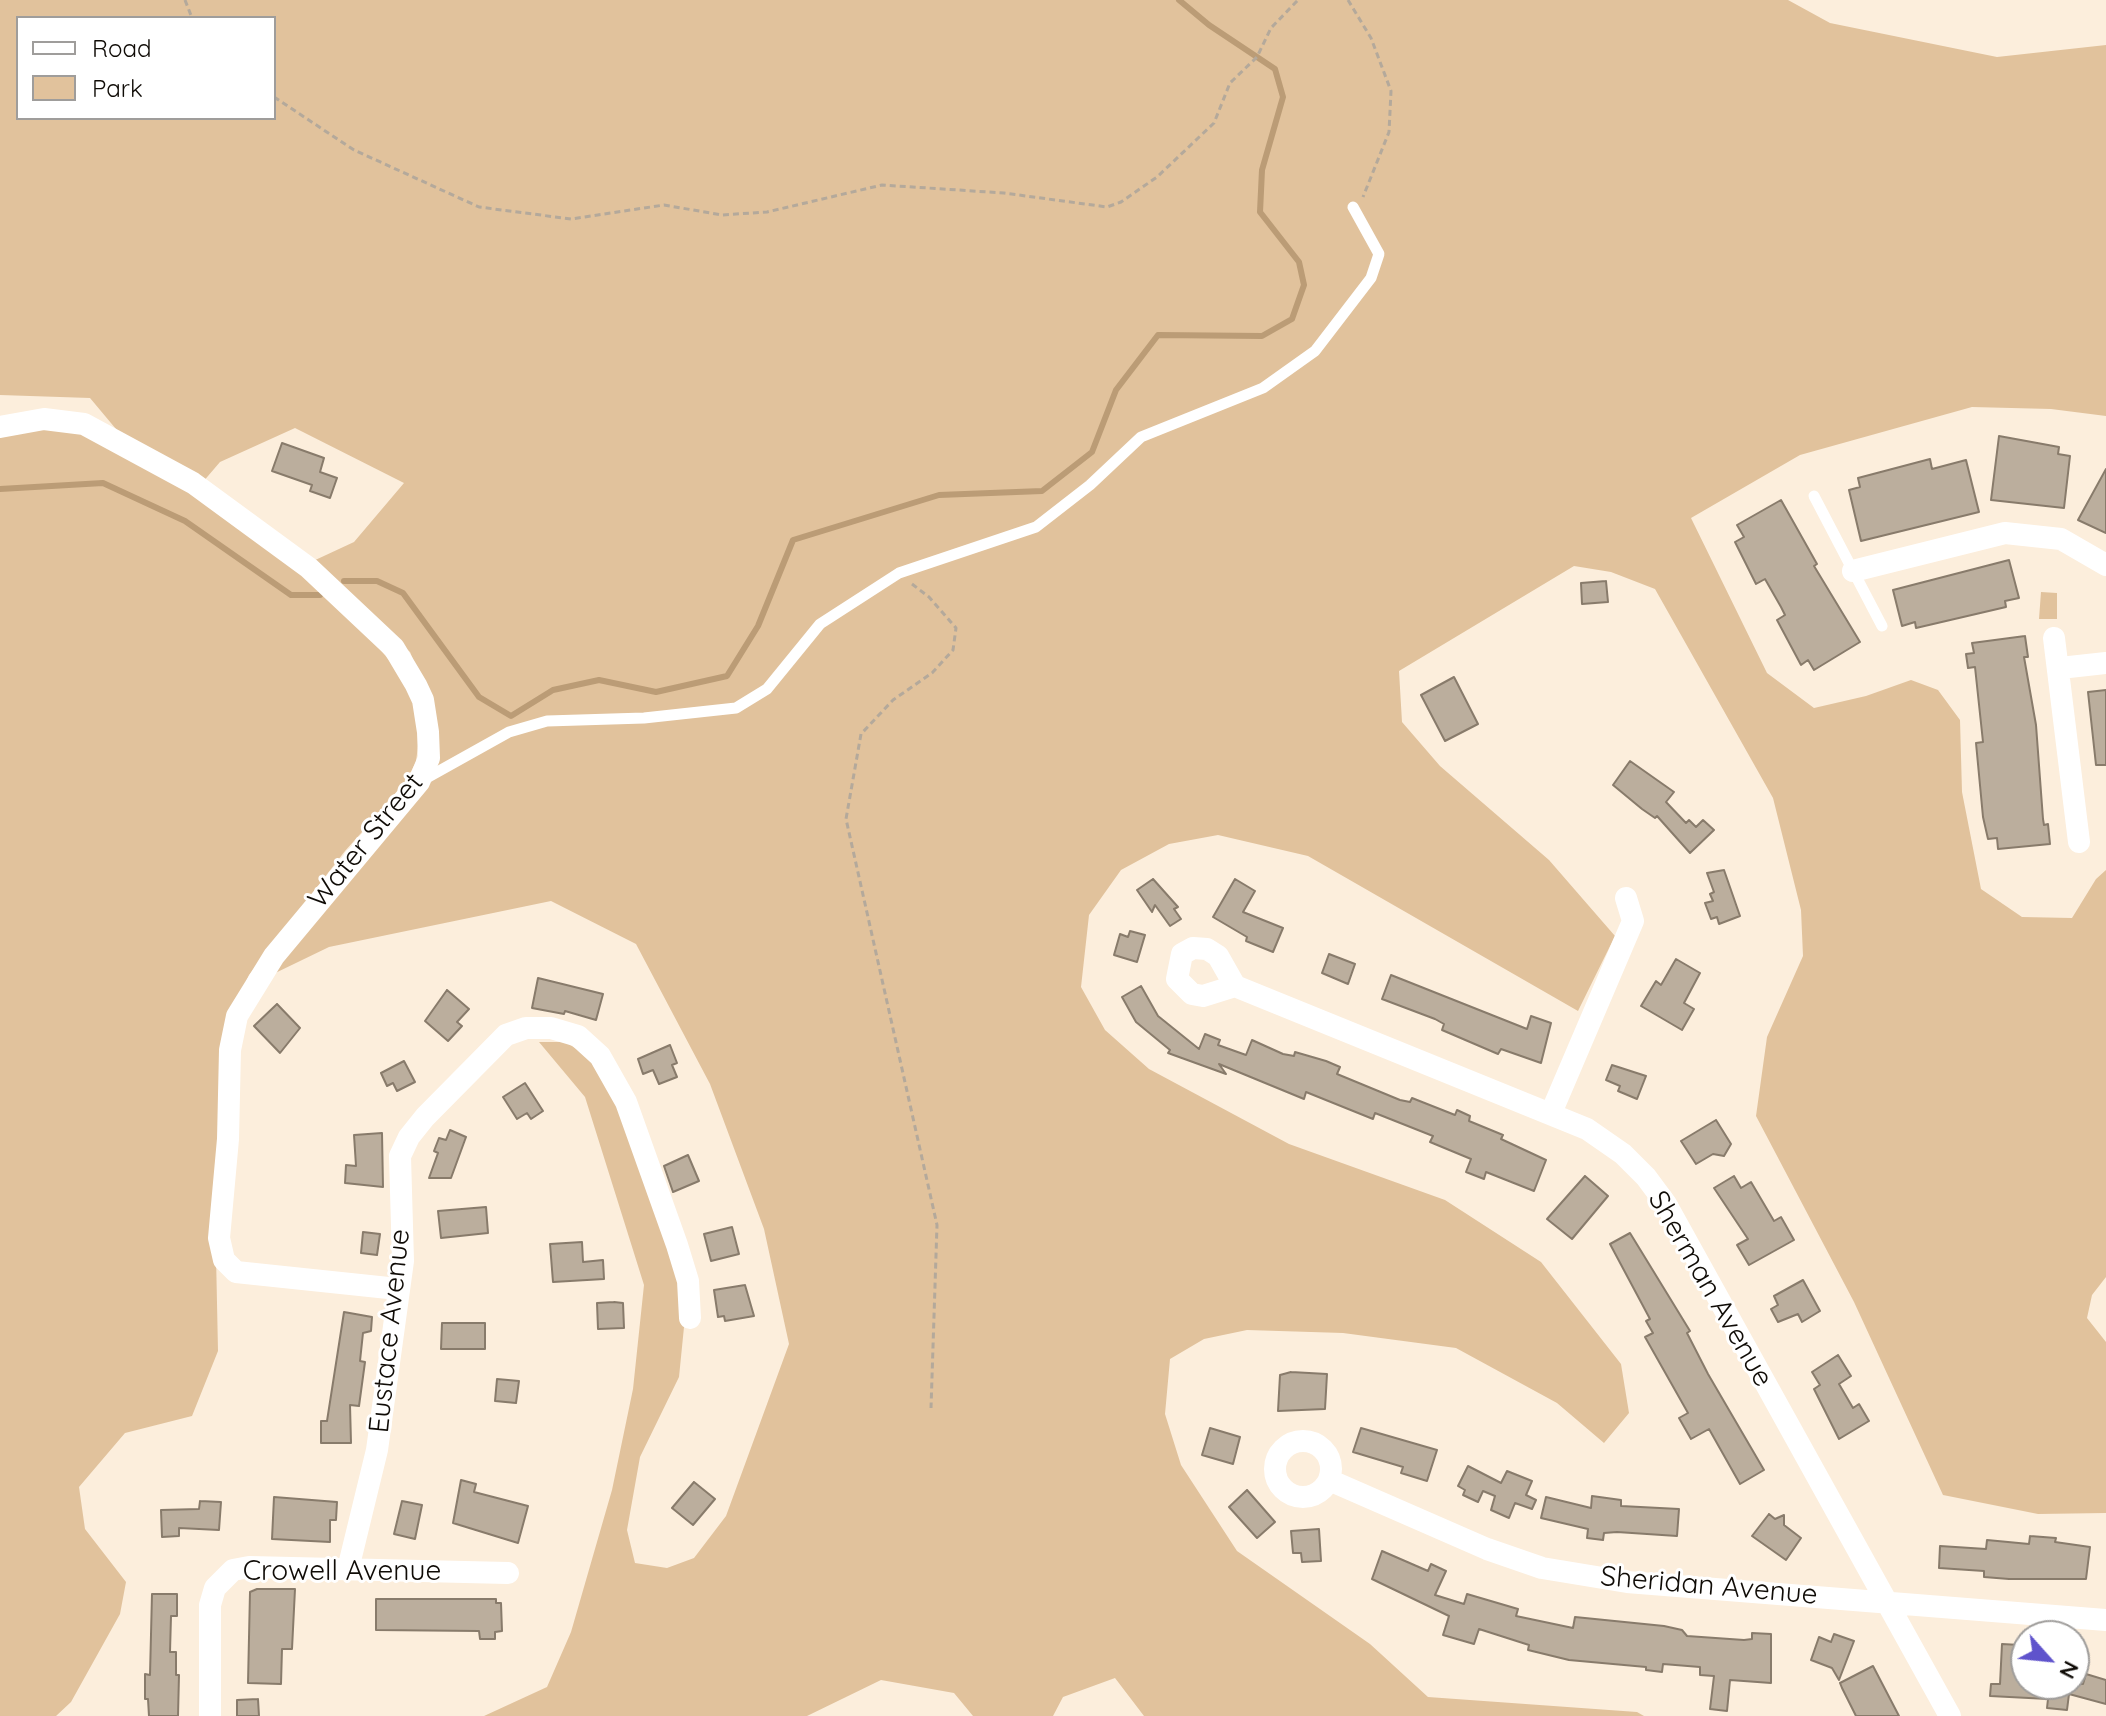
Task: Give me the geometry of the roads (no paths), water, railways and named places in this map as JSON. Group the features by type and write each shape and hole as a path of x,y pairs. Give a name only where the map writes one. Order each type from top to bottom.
{"street":[{"name":"Water Street","path":"0,427 30,420 62,420 95,428 193,483 309,568 369,624 407,665 427,715 429,758 419,782 325,891 245,998 230,1050 228,1139 219,1238 224,1260 236,1272 398,1289"},
{"path":"1853,571 2005,533 2061,539 2106,565"},
{"path":"2054,638 2079,842"},
{"path":"2060,668 2106,663"},
{"path":"1551,1113 1633,921 1626,898"},
{"name":"Sherman Avenue","path":"1235,986 1551,1113 1587,1129 1623,1154 1666,1204 1950,1716"},
{"name":"Eustace Avenue","path":"348,1569 374,1464 398,1289 404,1231 400,1156 409,1137 506,1035 526,1028 551,1028 578,1036 591,1045 626,1102 685,1269 690,1318"},
{"name":"Sheridan Avenue","path":"1329,1480 1481,1546 1542,1568 1617,1581 2106,1620"},
{"name":"Crowell Avenue","path":"210,1716 210,1605 222,1577 233,1570 249,1567 508,1573"}],"lane":[{"path":"419,782 509,732 547,721 644,718 736,708 767,689 820,624 899,573 1036,527 1090,485 1141,437 1263,388 1315,351 1371,278 1379,254 1353,207"},
{"path":"1814,496 1882,626"}],"waterway":[{"path":"344,581 377,581 403,593 479,697 511,716 553,690 599,680 656,692 727,676 758,626 793,540 939,495 1042,491 1092,452 1116,390 1158,335 1262,336 1292,319 1304,285 1299,262 1260,212 1262,170 1283,97 1275,69 1209,25 1179,0"},
{"path":"0,489 103,483 185,521 291,595 320,595"}]}
